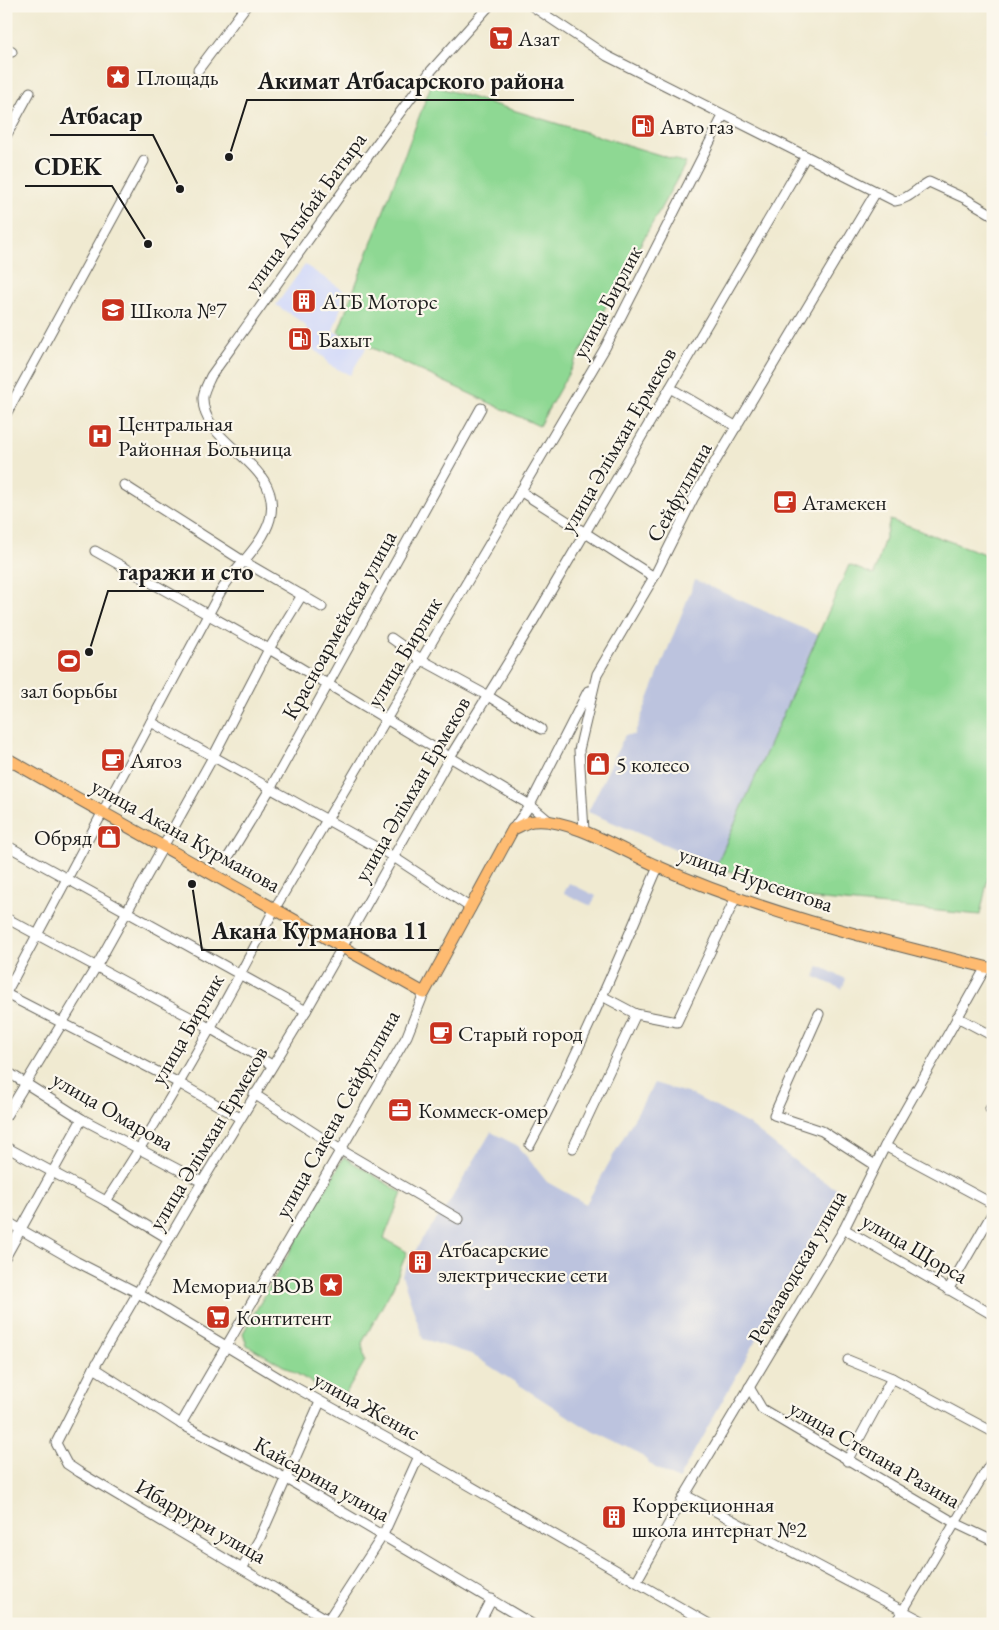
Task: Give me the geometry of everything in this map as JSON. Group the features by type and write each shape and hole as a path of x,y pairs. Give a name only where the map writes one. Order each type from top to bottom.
{"main road":[{"name":"улица Акана Курманова","path":"6,758 424,993"},
{"name":"улица Нурсеитова","path":"513,830 533,820 550,822 584,831 658,867 736,897 804,919 989,968"},
{"name":"улица Сакена Сейфуллина","path":"424,993 513,830"}],"street":[{"path":"198,70 246,6"},
{"name":"улица Агыбай Батыра","path":"6,993 69,879 224,586 265,531 270,518 271,501 264,479 222,437 207,417 203,398 211,376 430,72 489,6"},
{"path":"532,6 607,56 894,201 902,201 918,187 929,182 966,199 993,215"},
{"path":"6,136 30,92"},
{"name":"улица Бирлик","path":"106,1201 140,1148 240,975 275,908 605,348 723,116"},
{"name":"улица Әлімхан Ермеков","path":"56,1443 94,1368 202,1182 306,1011 392,856 586,532 806,156"},
{"path":"6,414 144,161"},
{"name":"Сейфуллина","path":"584,831 580,750 597,674 654,577 693,499 876,192"},
{"path":"670,388 737,427"},
{"name":"Красноармейская улица","path":"227,859 270,789 326,684 481,408"},
{"path":"124,484 243,561 322,607"},
{"path":"520,491 654,577"},
{"path":"95,551 269,649 530,805 550,822"},
{"path":"6,1116 96,967 214,757 269,649 302,595"},
{"path":"391,638 422,660 488,696 541,729"},
{"name":"улица Сакена Сейфуллина","path":"513,830 530,805 597,674"},
{"path":"152,722 392,856 471,908"},
{"path":"6,844 306,1011"},
{"path":"530,1145 553,1102 602,996 658,867"},
{"path":"602,996 636,1014 676,1022 736,897"},
{"path":"6,918 209,1028 272,1065"},
{"name":"Ремзаводская улица","path":"636,1582 685,1495 844,1229 885,1146 957,1017 989,968"},
{"path":"6,993 177,1082 240,1118"},
{"name":"улица Сакена Сейфуллина","path":"181,1424 407,1036 424,993"},
{"path":"572,1148 636,1014"},
{"path":"818,1014 774,1115 822,1132 875,1165"},
{"path":"957,1017 993,1036"},
{"name":"улица Омарова","path":"6,1071 82,1119 202,1182"},
{"path":"254,1094 341,1150 459,1220"},
{"path":"6,1256 82,1119"},
{"path":"885,1146 993,1204"},
{"path":"6,1147 106,1201 169,1239"},
{"path":"948,1290 993,1212"},
{"name":"улица Женис","path":"6,1221 138,1293 226,1348 419,1456 709,1624"},
{"name":"улица Щорса","path":"844,1229 993,1315"},
{"path":"848,1360 892,1378 993,1432"},
{"name":"Кайсарина улица","path":"94,1368 181,1424 287,1479 532,1624"},
{"path":"847,1461 892,1378"},
{"name":"улица Степана Разина","path":"749,1387 762,1408 847,1461 955,1523 993,1541"},
{"path":"243,1567 260,1538 320,1402"},
{"name":"Ибаррури улица","path":"56,1443 67,1464 243,1567 332,1622"},
{"path":"332,1622 383,1535 419,1456"},
{"path":"894,1624 993,1459"},
{"path":"685,1495 928,1624"},
{"path":"479,1624 492,1599"}],"shaded area":[{"path":"993,115 993,140 983,135"},
{"path":"305,265 346,292 333,331 366,348 350,375 329,365 325,358 313,349 305,324 276,305"},
{"path":"695,580 818,635 716,866 588,812 625,735 634,735"},
{"path":"569,883 596,896 591,906 564,893"},
{"path":"819,966 846,979 842,989 815,977"},
{"path":"654,1083 693,1095 748,1124 810,1173 840,1191 678,1480 654,1467 641,1455 585,1427 471,1354 423,1339 402,1275 422,1239 447,1206 491,1132 518,1146 547,1182 586,1204"}],"green space":[{"path":"431,85 686,163 539,426 338,332"},
{"path":"890,520 993,557 993,855 980,915 803,898 716,866 849,565 874,575"},
{"path":"344,1157 402,1193 384,1238 407,1252 393,1287 362,1343 365,1361 342,1400 247,1345 243,1333"}],"place":[{"name":"Азат","path":"501,38"},
{"name":"Площадь","path":"118,77"},
{"name":"Авто газ","path":"643,126"},
{"name":"Акимат Атбасарского района","path":"229,157"},
{"name":"Атбасар","path":"180,189"},
{"name":"CDEK","path":"148,244"},
{"name":"АТБ Моторс","path":"304,301"},
{"name":"Школа №7","path":"113,310"},
{"name":"Бахыт","path":"300,339"},
{"name":"Центральная Районная Больница","path":"100,436"},
{"name":"Атамекен","path":"785,502"},
{"name":"гаражи и сто","path":"89,652"},
{"name":"зал борьбы","path":"69,661"},
{"name":"Аягоз","path":"113,760"},
{"name":"5 колесо","path":"598,764"},
{"name":"Обряд","path":"109,837"},
{"name":"Акана Курманова 11","path":"192,884"},
{"name":"Старый город","path":"441,1033"},
{"name":"Коммеск-омер","path":"400,1110"},
{"name":"Атбасарские электрические сети","path":"420,1262"},
{"name":"Мемориал ВОВ","path":"331,1285"},
{"name":"Контитент","path":"218,1317"},
{"name":"Коррекционная школа интернат №2","path":"614,1517"}]}
